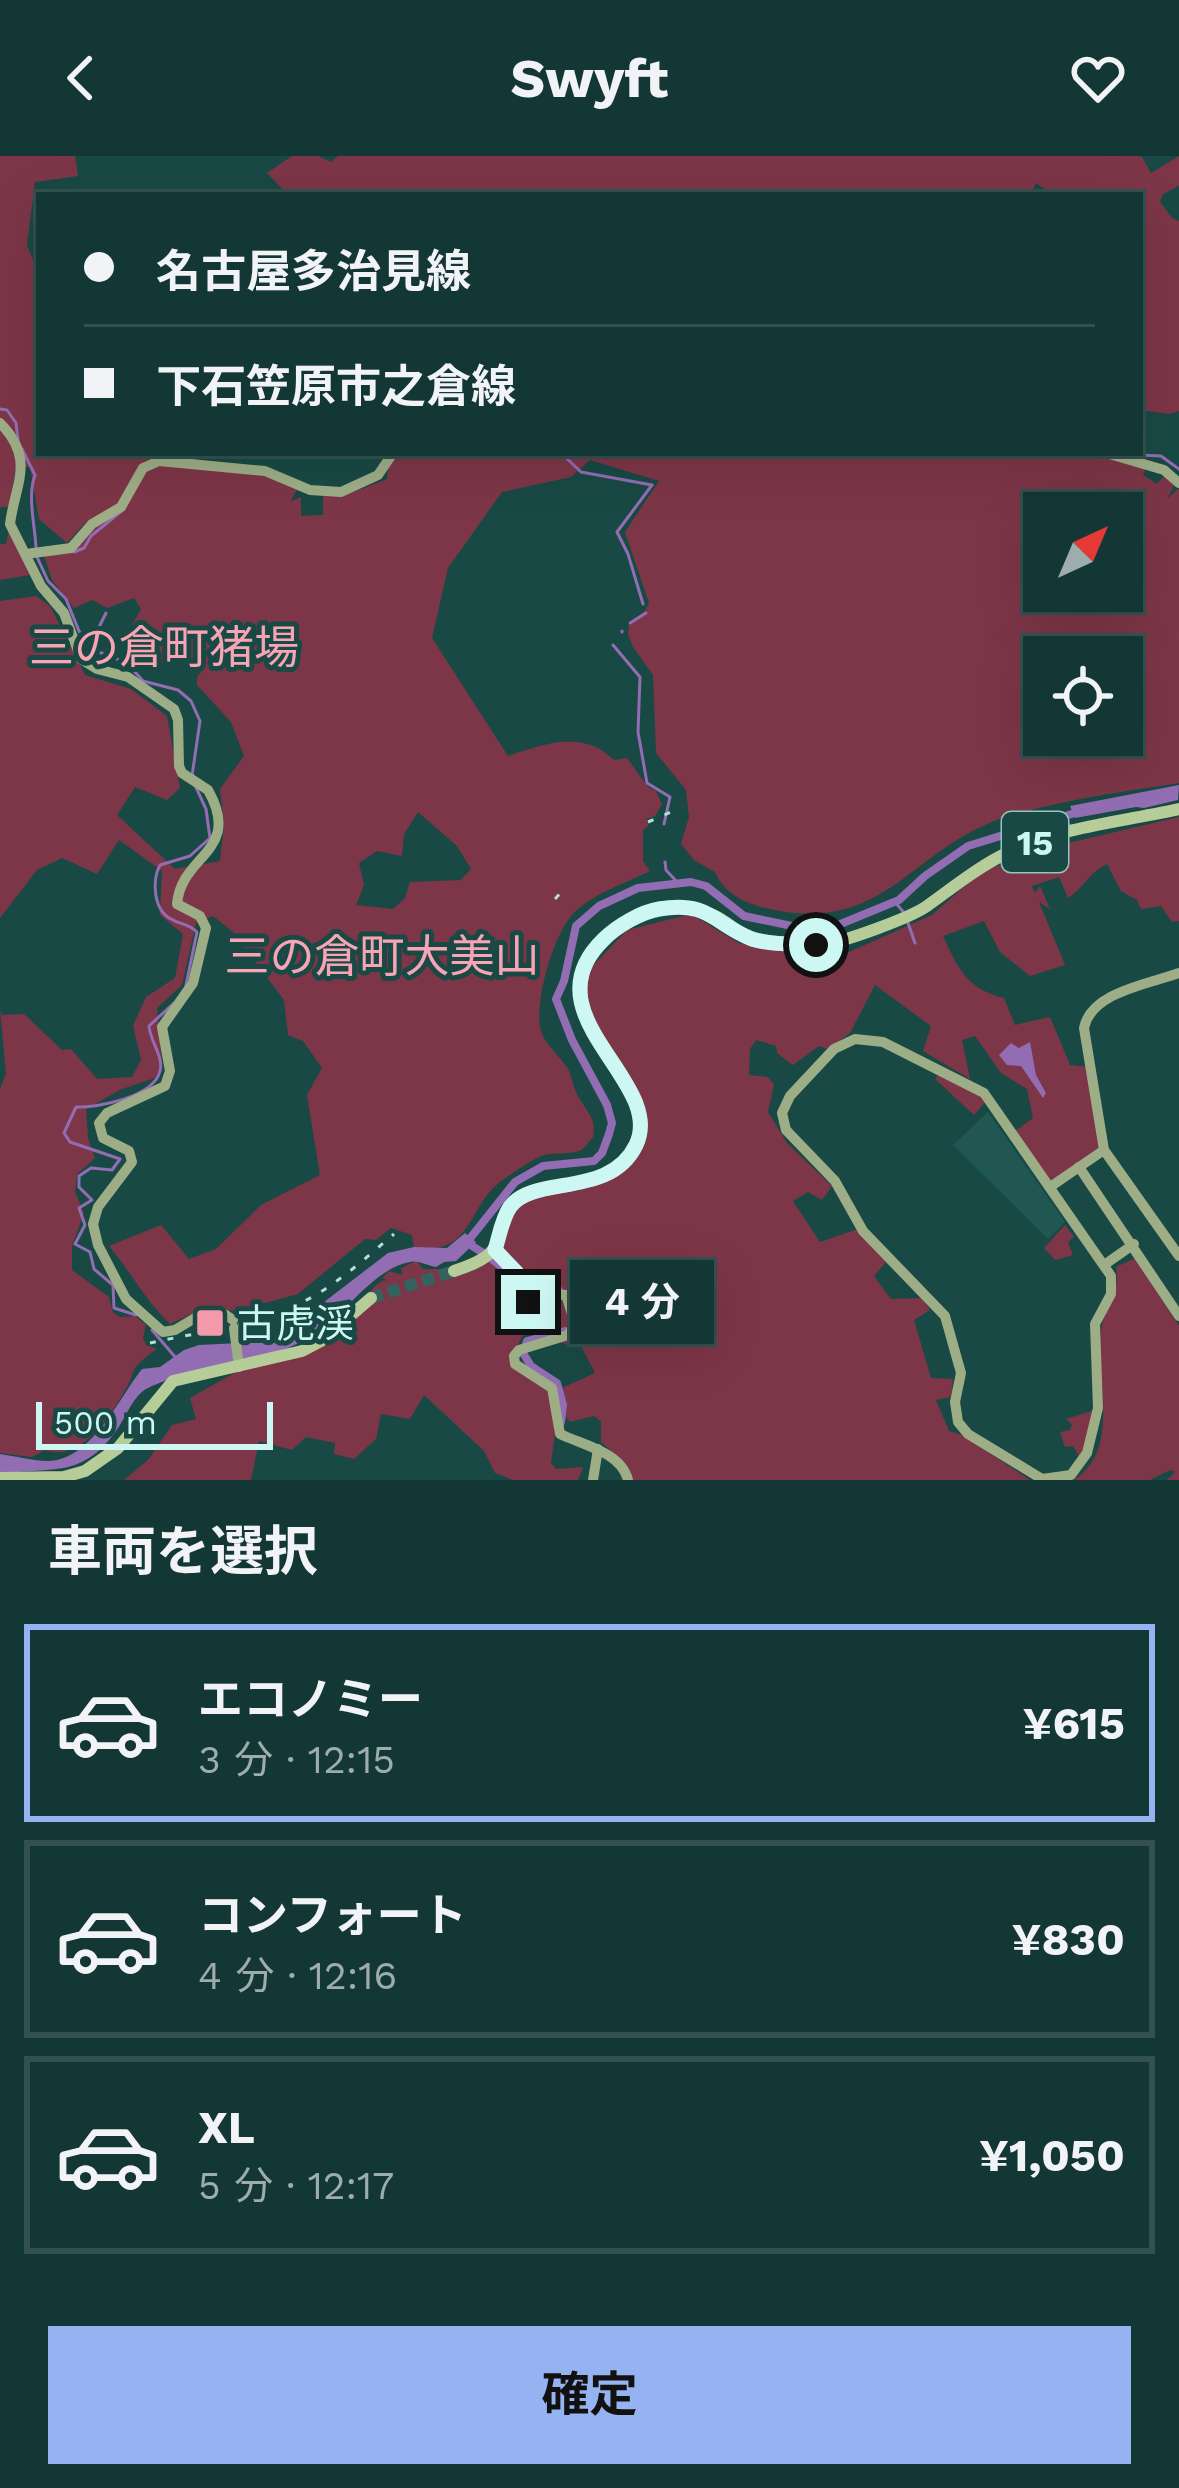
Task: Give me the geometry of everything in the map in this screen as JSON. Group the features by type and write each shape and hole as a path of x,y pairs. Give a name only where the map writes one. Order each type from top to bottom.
{"main road":[{"name":"15","path":"492,1254 507,1213 517,1200 610,1172 624,1162 638,1140 642,1121 638,1103 597,1043 584,1005 585,966 607,936 647,912 665,908 711,914 758,940 832,943 925,908 960,878 1025,845 1179,809"},
{"path":"454,1271 492,1254"},
{"path":"0,1478 64,1478 85,1471 118,1448 169,1383 285,1357 316,1344 371,1298"}],"street":[{"path":"0,423 18,450 21,485 10,524 32,552 41,586 64,613 82,659 126,676 175,709 179,766 214,801 219,834 208,854 188,873 176,901 203,919 206,934 189,992 164,1022 170,1071 165,1087 107,1113 99,1123 103,1138 129,1151 132,1162 98,1207 94,1234 125,1299 160,1331 175,1330 205,1312 226,1315 234,1326 239,1365"},
{"path":"32,552 71,548 92,524 121,507 143,468 159,461 265,471 310,490 341,492 375,476 391,456"},
{"path":"1116,456 1164,470 1179,483"},
{"path":"1179,973 1100,1002 1084,1028 1104,1150 1179,1256"},
{"path":"867,1038 977,1087 1104,1265 1112,1276 1112,1287 1095,1324 1098,1408 1088,1454 1071,1474 1042,1479 968,1434 958,1421 955,1402 961,1373 945,1316 862,1231 835,1181 786,1130 784,1104 841,1044 867,1038"},
{"path":"1050,1187 1104,1150"},
{"path":"1079,1167 1179,1312"},
{"path":"1104,1265 1132,1245"},
{"path":"492,1254 517,1273 532,1303 559,1292 574,1328 561,1338 523,1348 514,1356 515,1364 554,1392 557,1431 610,1457 628,1480"},
{"path":"592,1480 610,1457"}],"shaded area":[{"path":"0,156 75,156 78,176 35,182 27,245 36,268 36,456 186,456 298,488 290,502 301,497 301,516 323,515 323,495 348,494 387,479 389,456 1122,456 1146,467 1143,475 1157,484 1164,476 1175,483 1167,499 1179,488 1179,783 1006,817 973,831 869,900 840,910 806,914 749,903 729,891 715,872 694,860 681,844 689,817 686,790 656,753 653,675 628,634 629,623 649,603 625,532 659,481 590,460 571,477 502,492 448,568 432,638 508,756 563,742 589,745 614,760 627,758 662,804 655,816 646,819 649,825 643,830 643,861 650,871 596,897 569,918 543,985 541,1031 568,1069 592,1120 593,1137 582,1150 544,1155 504,1179 459,1237 448,1244 414,1247 412,1235 391,1228 376,1240 365,1239 298,1294 236,1311 204,1308 170,1324 109,1246 161,1225 189,1259 216,1249 261,1205 320,1175 307,1095 322,1068 303,1041 288,1035 284,1000 233,932 213,916 196,923 182,985 157,1008 162,1064 155,1078 86,1109 95,1158 77,1174 75,1192 84,1213 72,1246 72,1270 109,1297 113,1312 120,1317 135,1316 146,1325 146,1345 157,1349 135,1368 113,1409 83,1443 32,1457 0,1453 0,1089 6,1073 0,1011 2,1015 24,1014 62,1050 71,1049 97,1079 132,1077 141,1060 133,1026 146,997 175,978 183,934 160,915 162,871 119,840 97,874 62,858 37,870 0,918 0,601 36,596 50,606 85,675 131,689 167,716 180,788 167,800 135,787 117,815 175,869 220,861 224,826 220,789 244,756 231,722 197,685 206,666 186,657 162,664 131,627 141,609 134,598 107,608 92,600 74,608 52,580 43,553 70,551 92,529 85,523 67,543 39,519 30,467 16,467 9,507 0,507","holes":["418,812 457,846 471,869 461,880 410,882 405,898 393,909 356,905 364,885 359,863 377,851 402,856 404,834"]},
{"path":"292,156 318,156 331,162 338,156 1137,156 1151,173 1179,156 1179,186 1163,194 1160,202 1179,221 1179,411 1143,410 1143,192 1050,192 1036,183 1032,192 285,192 267,173"},
{"path":"9,530 30,575 0,580 0,544 6,544"},
{"path":"1179,785 1178,800 1144,808 1075,818 1070,806"},
{"path":"1179,817 1179,921 1172,922 1161,906 1141,909 1137,900 1121,891 1107,864 1068,898 1059,877 1032,886 1035,893 1040,886 1050,909 1039,902 1065,965 1030,976 1000,952 984,921 943,936 965,976 1004,998 1015,1025 1050,1017 1070,1065 1088,1067 1103,1145 1050,1181 1015,1131 1033,1118 1027,1089 1001,1073 975,1036 962,1040 970,1079 923,1051 931,1026 875,985 850,1033 828,1049 819,1046 793,1065 777,1053 776,1046 756,1040 750,1049 749,1075 768,1077 774,1085 768,1112 787,1143 832,1186 822,1200 808,1192 793,1201 820,1242 858,1229 886,1262 874,1276 891,1299 922,1298 930,1310 914,1320 931,1378 953,1379 951,1397 936,1400 949,1431 1030,1480 631,1480 601,1442 601,1421 594,1416 570,1422 565,1415 562,1388 595,1373 579,1342 556,1341 578,1322 577,1295 572,1297 550,1284 531,1298 499,1252 508,1215 518,1202 618,1174 641,1145 643,1109 592,1028 585,974 627,930 691,914 739,943 804,954 849,952 932,915 981,872 1047,848"},
{"path":"1030,1042 1036,1075 1046,1093 1043,1098 1021,1066 1007,1065 999,1055 1011,1043 1019,1048"},
{"path":"940,1073 986,1101 974,1115 935,1079"},
{"path":"988,1112 1065,1222 1048,1239 953,1145"},
{"path":"1065,1225 1074,1237 1068,1242 1073,1255 1055,1260 1044,1248"},
{"path":"465,1233 476,1242 456,1261 436,1267 413,1262 396,1266 323,1328 291,1347 146,1389 107,1443 81,1463 0,1474 0,1454 48,1461 78,1450 102,1426 142,1369 160,1367 199,1345 260,1342 285,1332 388,1253 414,1247 447,1248"},
{"path":"1135,1258 1179,1326 1179,1480 1167,1480 1175,1472 1170,1470 1150,1480 1074,1480 1089,1466 1102,1430 1101,1330 1115,1292 1116,1267"},
{"path":"490,1260 509,1278 505,1284 515,1277 534,1307 558,1293 567,1314 567,1328 532,1334 529,1331 546,1326 532,1319 511,1357 548,1386 555,1434 551,1463 556,1469 583,1467 578,1480 513,1480 495,1473 484,1451 424,1395 410,1419 381,1414 376,1439 354,1459 334,1454 335,1443 306,1437 292,1450 259,1441 251,1480 124,1480 148,1460 172,1425 196,1419 190,1398 247,1367 335,1336 374,1288 387,1280 382,1278 389,1271 402,1275 401,1268 416,1261 423,1269 440,1269 444,1277 477,1269"},
{"path":"1095,1410 1081,1460 1073,1446 1065,1447 1060,1432 1070,1430 1072,1424 1066,1419"}],"waterway":[{"path":"0,409 7,410 16,423 18,440"},
{"path":"22,449 35,475 36,548"},
{"path":"1143,455 1161,456 1179,469"},
{"path":"564,456 581,472 652,485"},
{"path":"643,604 617,532 652,485"},
{"path":"74,552 124,509"},
{"path":"37,557 48,581 66,599 79,631 96,651 127,663 143,681 178,690 191,701 200,721 192,776"},
{"path":"84,636 99,627 106,613"},
{"path":"630,623 646,613"},
{"path":"613,645 640,677 638,732 647,783 670,797 664,824"},
{"path":"186,985 197,932 165,915 155,886 160,865 190,856 210,838 206,809 195,785"},
{"path":"468,1241 515,1182 543,1166 594,1161 602,1153 612,1123 607,1105 556,999 576,926 599,906 638,888 691,882 706,886 744,916 821,932 899,900 968,846 1078,812"},
{"path":"665,862 677,882"},
{"path":"895,902 905,914"},
{"path":"908,923 915,943"},
{"path":"136,1315 114,1308 113,1285 94,1269 90,1252 75,1244 85,1225 79,1208 92,1200 79,1187 79,1176 91,1168 112,1170 120,1159 70,1142 64,1133 76,1107 124,1099 156,1080 160,1060 149,1026 174,1003"},
{"path":"468,1243 511,1277 512,1310 518,1314 526,1312 547,1288 558,1289 562,1296"},
{"path":"152,1330 176,1358"},
{"path":"561,1422 563,1405 557,1383 531,1366 523,1353 527,1341 565,1331"}],"tunnel":[{"path":"371,1298 454,1271"}],"railway":[{"path":"648,822 678,809"},
{"path":"555,899 566,887"},
{"path":"150,1343 233,1326 293,1307 334,1283 394,1234"}],"place":[{"name":"古虎渓","path":"210,1323"}],"district":[{"name":"三の倉町猪場","path":"164,647"},
{"name":"三の倉町大美山","path":"382,956"}],"route":[{"path":"528,1302 517,1273 495,1250 508,1210 524,1196 589,1181 615,1169 633,1150 641,1129 636,1099 597,1043 586,1015 582,977 594,950 627,923 665,908 711,914 758,940 816,945"}]}
